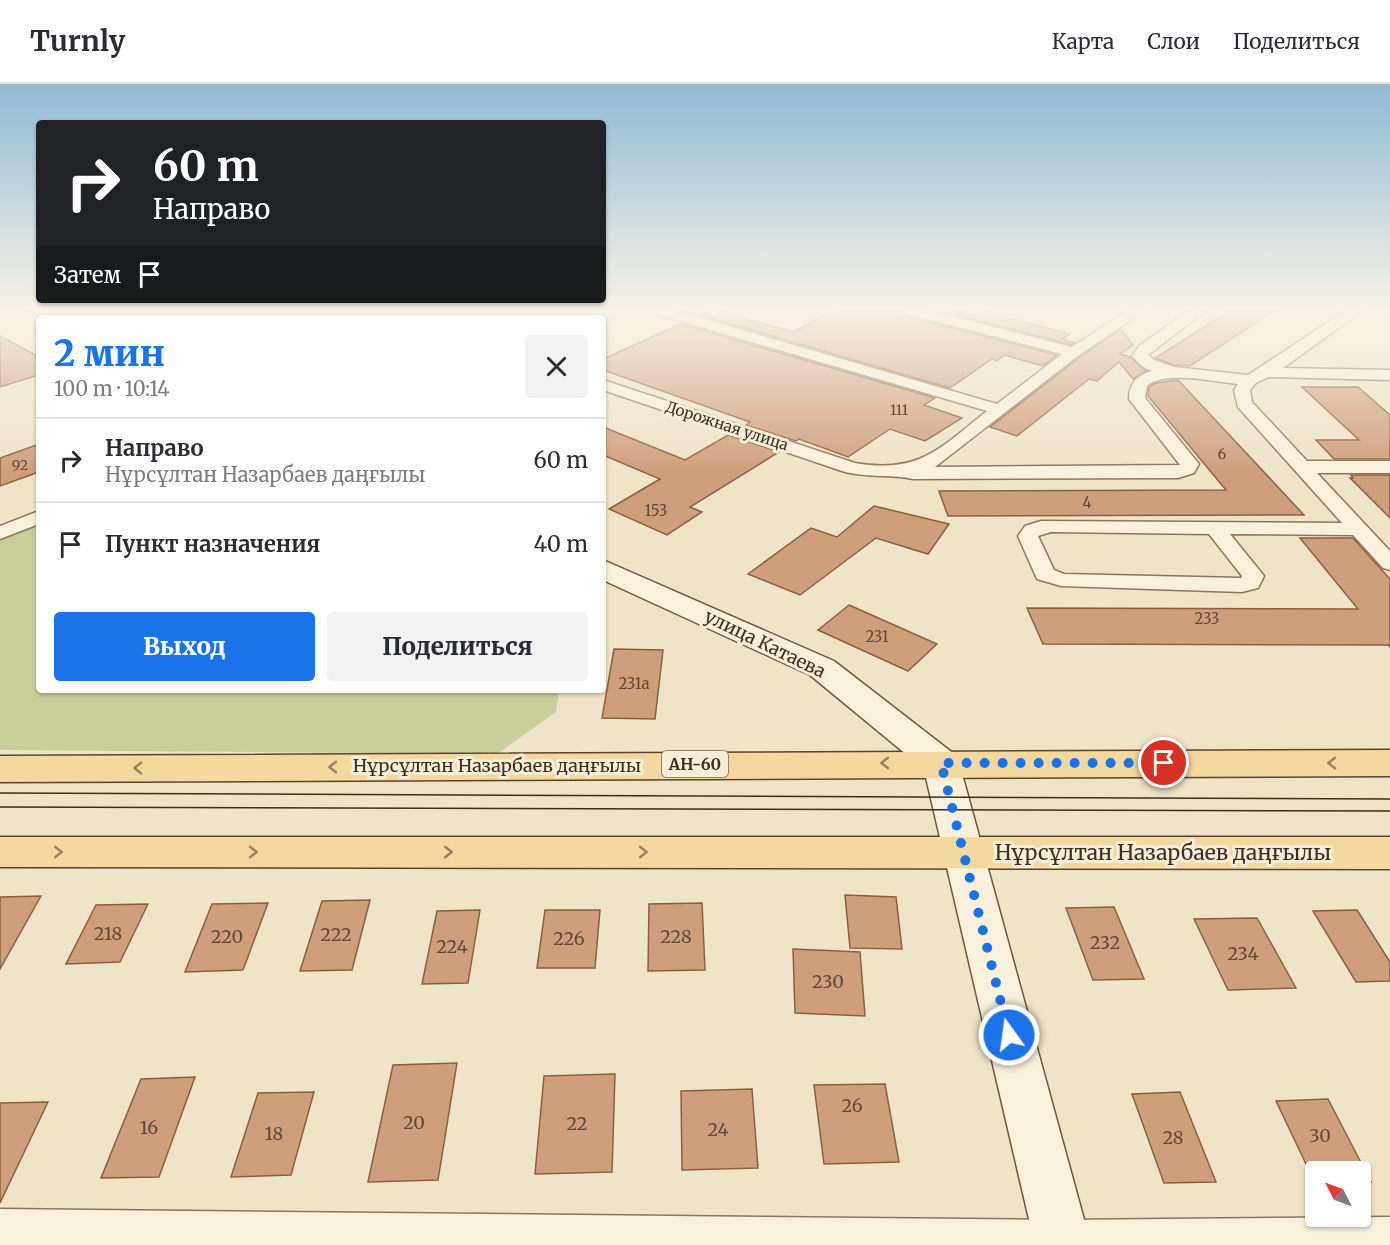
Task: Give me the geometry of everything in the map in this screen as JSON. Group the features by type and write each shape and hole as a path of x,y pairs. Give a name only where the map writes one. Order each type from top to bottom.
{"main road":[{"name":"Нұрсұлтан Назарбаев даңғылы","path":"0,769 941,763 1390,763"},
{"name":"Нұрсұлтан Назарбаев даңғылы","path":"0,852 1390,853"}],"street":[{"path":"840,363 1001,410"},
{"path":"896,473 914,470 934,461 1060,363"},
{"path":"1148,363 1176,372 1258,376 1390,375"},
{"path":"1277,363 1242,390 1244,403 1390,564"},
{"name":"Дорожная улица","path":"606,386 852,468 875,472 1178,472 1187,469 1190,464 1137,399 1136,391 1142,379 1152,374 1176,372"},
{"path":"1302,467 1390,467"},
{"path":"4,528 36,518"},
{"path":"1214,527 1253,576 1250,583 1231,585 1061,580 1045,574 1028,536 1031,531 1051,526 1214,527 1358,529"},
{"name":"улица Катаева","path":"606,570 822,668 941,763"},
{"path":"941,763 1062,1243"},
{"path":"0,1229 1062,1243 1390,1237"}],"green space":[{"path":"36,523 36,693 559,693 556,712 497,754 0,750 0,539"}],"building":[{"path":"0,363 36,363 36,376 0,387"},
{"path":"606,363 815,363 935,398 924,405 962,418 925,441 890,429 848,457 799,439 796,441 746,425 750,422 606,371"},
{"path":"865,363 986,363 950,388"},
{"path":"1072,363 1118,363 1097,381 1089,379 1017,436 990,427"},
{"path":"1120,363 1137,363 1146,371 1133,379"},
{"path":"1169,363 1194,363 1190,366"},
{"path":"1178,380 1304,515 948,516 939,491 1226,490 1148,396 1149,387 1156,383"},
{"path":"1302,387 1358,387 1390,415 1390,459 1334,459 1316,440 1359,440"},
{"path":"606,428 685,460 728,435 779,452 690,507 702,512 667,535 609,509 660,479 606,456"},
{"path":"36,445 36,473 0,486 0,458"},
{"path":"1351,475 1390,475 1390,518 1350,478 1353,478"},
{"path":"874,506 949,524 928,554 876,538 800,595 748,574 811,528 837,537"},
{"path":"1300,538 1353,538 1390,579 1390,647 1388,645 1043,644 1027,608 1358,609"},
{"path":"849,605 937,644 908,671 818,630"},
{"path":"614,649 663,650 655,719 602,718"},
{"path":"845,895 896,897 902,949 850,948"},
{"path":"41,896 0,969 0,897"},
{"path":"370,900 352,970 300,971 322,901"},
{"path":"268,903 243,970 185,972 212,904"},
{"path":"702,903 705,970 648,971 649,904"},
{"path":"148,904 120,962 66,964 96,905"},
{"path":"1114,907 1144,979 1093,980 1066,908"},
{"path":"480,910 468,983 422,984 437,911"},
{"path":"545,910 600,910 595,968 537,968"},
{"path":"1357,910 1390,962 1390,981 1356,982 1313,911"},
{"path":"1257,918 1296,988 1228,990 1194,919"},
{"path":"793,949 860,952 865,1016 795,1013"},
{"path":"457,1063 438,1180 368,1182 393,1065"},
{"path":"615,1074 612,1172 535,1174 544,1076"},
{"path":"195,1077 159,1177 101,1178 141,1079"},
{"path":"885,1084 899,1162 824,1164 814,1085"},
{"path":"752,1089 758,1168 682,1170 681,1091"},
{"path":"314,1092 291,1175 231,1177 258,1093"},
{"path":"1180,1092 1216,1182 1164,1183 1132,1094"},
{"path":"1328,1099 1360,1161 1305,1162 1276,1101"},
{"path":"48,1102 0,1203 0,1103"}],"tram line":[{"path":"0,793 1390,799"},
{"path":"0,807 1390,811"}],"route":[{"path":"1009,1035 941,763 1164,763"}]}
